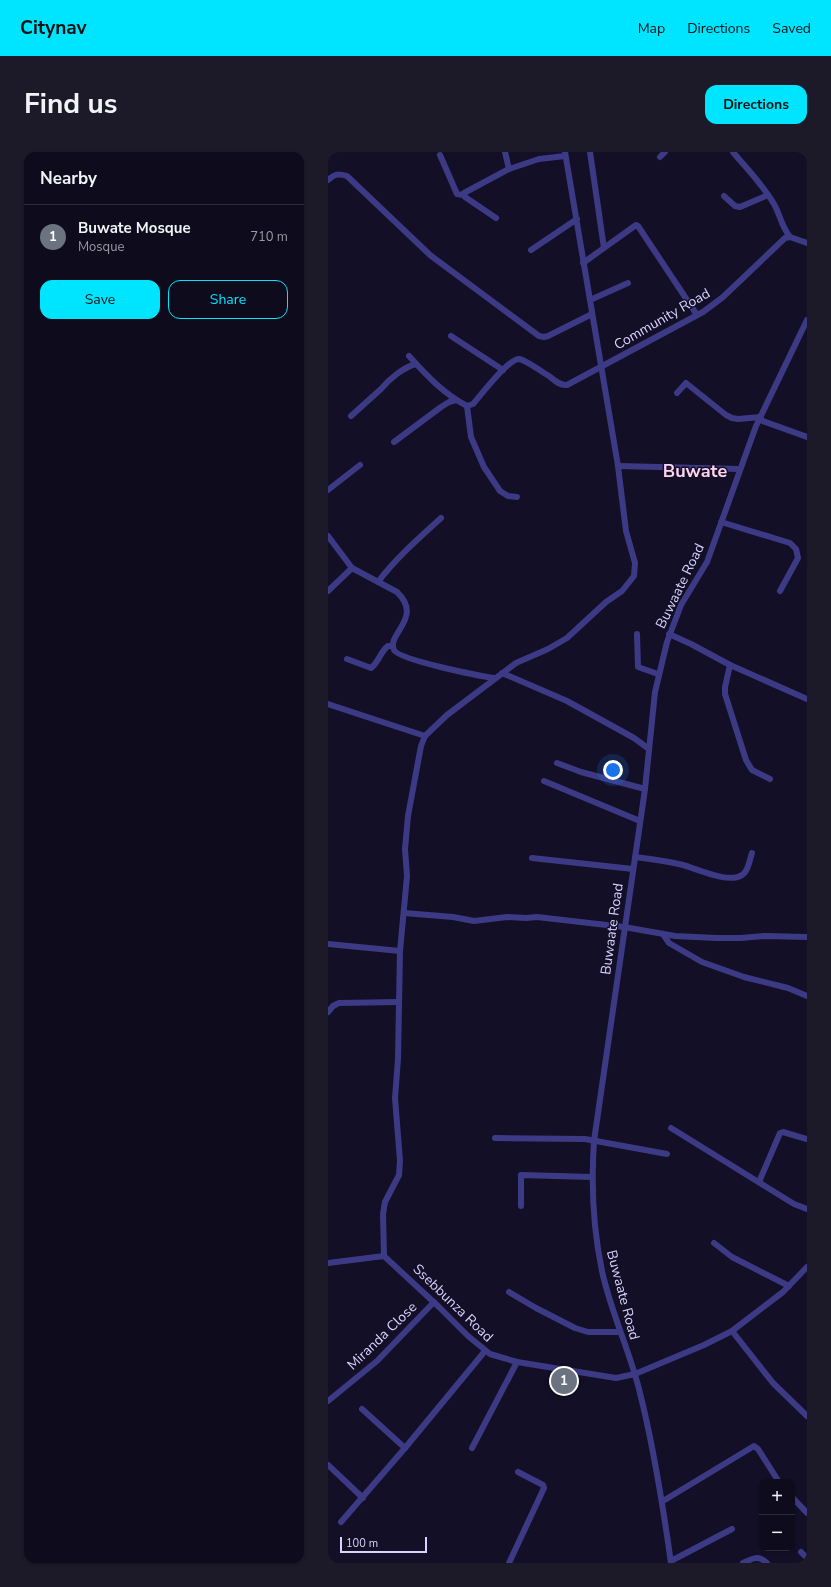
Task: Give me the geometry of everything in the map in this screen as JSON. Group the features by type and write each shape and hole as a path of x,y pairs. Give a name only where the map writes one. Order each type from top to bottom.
{"street":[{"path":"504,152 509,169"},
{"path":"590,152 604,248"},
{"path":"660,157 665,152"},
{"path":"733,152 768,195 774,204 782,226 790,237 807,243"},
{"path":"328,1263 384,1256 383,1214 385,1202 399,1174 400,1161 395,1098 398,1060 400,951 407,876 405,849 408,816 416,766 424,736 447,715 494,678 516,663 548,649 567,638 597,610 622,591 632,581 635,572 635,563 626,531 618,466 565,154 540,159 509,169 465,192 464,195"},
{"path":"440,155 457,194 464,195 464,197 496,218"},
{"path":"328,180 335,174 339,173 346,176 430,255 539,336 548,336 592,314"},
{"path":"724,196 735,206 740,207 768,195"},
{"path":"530,250 577,219"},
{"path":"583,263 636,225 697,315"},
{"name":"Community Road","path":"503,370 511,362 521,360 564,386 601,368 697,315 723,297 758,265 782,240 790,237"},
{"path":"590,300 628,283"},
{"name":"Buwaate Road","path":"671,1562 663,1501 642,1399 602,1272 595,1226 592,1177 594,1141 645,789 658,674 669,634 681,605 707,562 740,469 760,419 807,320"},
{"path":"409,356 437,386 467,406 474,404 503,370 451,336"},
{"path":"351,416 382,389 385,384 409,366 416,364"},
{"path":"677,393 686,383 726,415 732,418 760,419 807,437"},
{"path":"394,442 441,407 456,400"},
{"path":"467,406 471,437 484,467 500,491 508,496 517,497"},
{"path":"328,490 360,465"},
{"path":"618,466 740,469"},
{"path":"378,582 388,568 404,551 441,518"},
{"path":"721,522 790,543 796,549 798,558 780,591"},
{"path":"328,536 352,568 397,592 402,597 406,607 406,617 394,639 393,646 398,655 470,675 494,678"},
{"path":"328,591 352,568"},
{"path":"637,634 638,667 658,674"},
{"path":"669,634 730,665 807,699"},
{"path":"347,659 371,668 377,662 384,649 388,646 393,646"},
{"path":"730,665 725,694 726,702 746,760 752,770 770,779"},
{"path":"502,673 567,701 624,732 649,749"},
{"path":"328,704 424,736"},
{"path":"557,763 581,772 645,789"},
{"path":"544,781 640,821"},
{"path":"635,857 683,865 714,875 733,878 740,877 745,874 752,853"},
{"path":"532,858 633,870"},
{"path":"404,913 453,917 474,921 508,917 537,917 624,927 663,934 716,938 764,936 807,937"},
{"path":"663,934 669,943 702,962 744,977 788,988 807,996"},
{"path":"328,944 400,951"},
{"path":"328,1012 336,1004 340,1003 398,1002"},
{"path":"671,1128 794,1204 807,1209"},
{"path":"759,1182 780,1133 783,1132 807,1139"},
{"path":"495,1138 585,1139 666,1154"},
{"path":"521,1206 521,1175 592,1177"},
{"path":"714,1242 732,1257 789,1286"},
{"name":"Ssebbunza Road","path":"384,1256 468,1336 490,1354 502,1359 607,1378 616,1378 635,1374 704,1345 732,1331 766,1307 807,1267"},
{"path":"509,1292 575,1328 588,1332 620,1332"},
{"name":"Miranda Close","path":"328,1401 377,1361 434,1302"},
{"path":"732,1331 773,1383 807,1416"},
{"path":"341,1522 405,1448 485,1350"},
{"path":"472,1448 517,1362"},
{"path":"362,1408 405,1448"},
{"path":"663,1501 754,1446 758,1449 777,1479"},
{"path":"328,1465 363,1498"},
{"path":"509,1563 544,1488 543,1485 518,1472"},
{"path":"795,1500 807,1513"},
{"path":"671,1562 732,1528"},
{"path":"801,1552 807,1558"},
{"path":"743,1563 756,1557 763,1558 767,1563"}],"place":[{"name":"Buwate Mosque","path":"564,1381"}],"district":[{"name":"Buwate","path":"695,471"}]}
